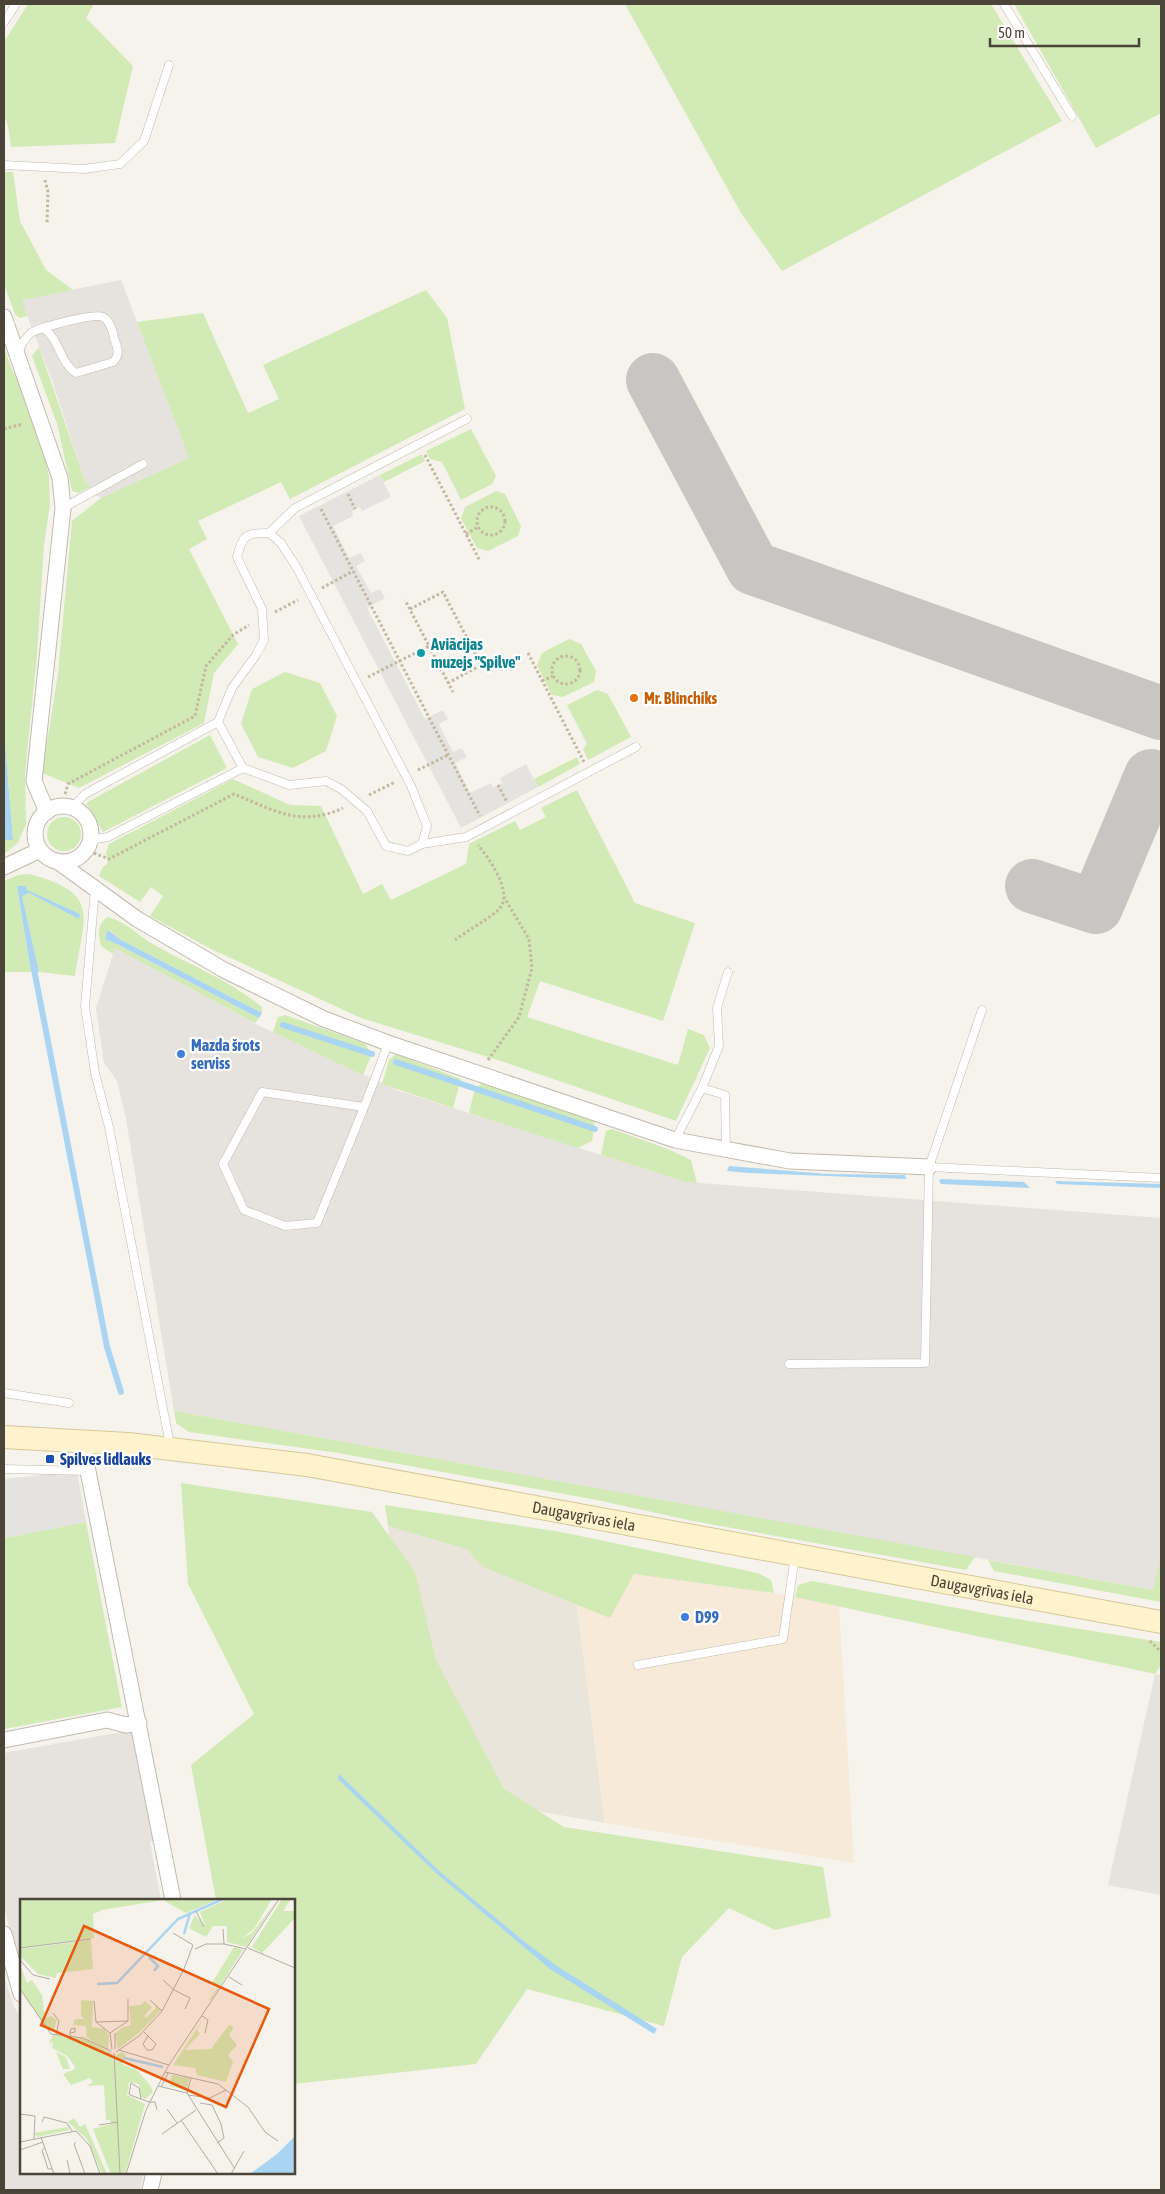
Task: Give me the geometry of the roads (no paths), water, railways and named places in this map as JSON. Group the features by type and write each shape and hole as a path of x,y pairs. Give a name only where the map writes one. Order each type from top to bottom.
{"main road":[{"name":"Daugavgrīvas iela","path":"4,1437 170,1448 317,1466 1161,1622"}],"street":[{"path":"4,316 60,478 63,508 34,781 46,812"},
{"path":"57,862 74,860 89,844 88,822 83,815 67,807 46,812 39,820 36,830 40,850 51,860 57,862 137,919 224,970 324,1019 388,1043 675,1140 790,1161 929,1166"},
{"path":"4,868 40,850"},
{"path":"82,1441 173,1899"},
{"path":"4,1740 107,1720 126,1726 139,1723"},
{"path":"4,1934 20,1990"},
{"path":"150,2190 154,2174"}],"lane":[{"path":"4,22 16,4"},
{"path":"1004,4 1072,116"},
{"path":"4,166 25,165 84,169 120,164 144,141 169,65"},
{"path":"18,354 26,339 33,332 43,328 95,315 101,316 110,325 118,351 117,358 113,362 76,373 69,368 51,334 43,328"},
{"path":"269,533 294,508 467,419"},
{"path":"63,508 143,464"},
{"path":"67,807 85,794 218,722 232,688 256,655 264,640 262,609 237,557 241,540 251,533 269,533 281,543 310,594 406,777 427,826 422,844"},
{"path":"218,722 242,768 289,785 326,781 357,801 367,811 386,846 408,851 422,844 470,835 636,747"},
{"path":"89,844 108,837 242,768"},
{"path":"95,889 85,1006 95,1073 109,1128 170,1448"},
{"path":"675,1140 702,1088 719,1046 717,1008 728,972"},
{"path":"789,1364 925,1363 929,1166 982,1010"},
{"path":"364,1107 262,1092 223,1164 244,1210 285,1226 317,1223 364,1107 388,1043"},
{"path":"702,1088 725,1095 726,1149"},
{"path":"929,1166 1161,1178"},
{"path":"4,1393 69,1403"},
{"path":"4,1469 88,1471"},
{"path":"638,1665 783,1639 795,1554"}],"water":[{"path":"4,732 13,840 5,840 4,831"},
{"path":"17,886 26,886 27,890 80,914 79,919 29,893 22,896 39,972 31,972"},
{"path":"108,930 121,940 262,1013 259,1018 105,939"},
{"path":"729,1166 828,1174 905,1175 906,1179 748,1173 727,1171"},
{"path":"939,1180 1024,1182 1030,1188 941,1184"},
{"path":"1055,1181 1161,1184 1161,1188 1057,1184"},
{"path":"339,1774 438,1870 526,1943 557,1966 657,2029 654,2034 550,1969 435,1872 338,1779"}],"waterway":[{"path":"33,964 107,1347 121,1392"},
{"path":"283,1025 372,1054"},
{"path":"396,1062 595,1129"}],"place":[{"name":"Aviācijas muzejs \"Spilve\"","path":"421,653"},
{"name":"Mr. Blinchiks","path":"634,698"},
{"name":"Mazda šrots serviss","path":"181,1054"},
{"name":"Spilves lidlauks","path":"50,1459"},
{"name":"D99","path":"685,1617"}]}
